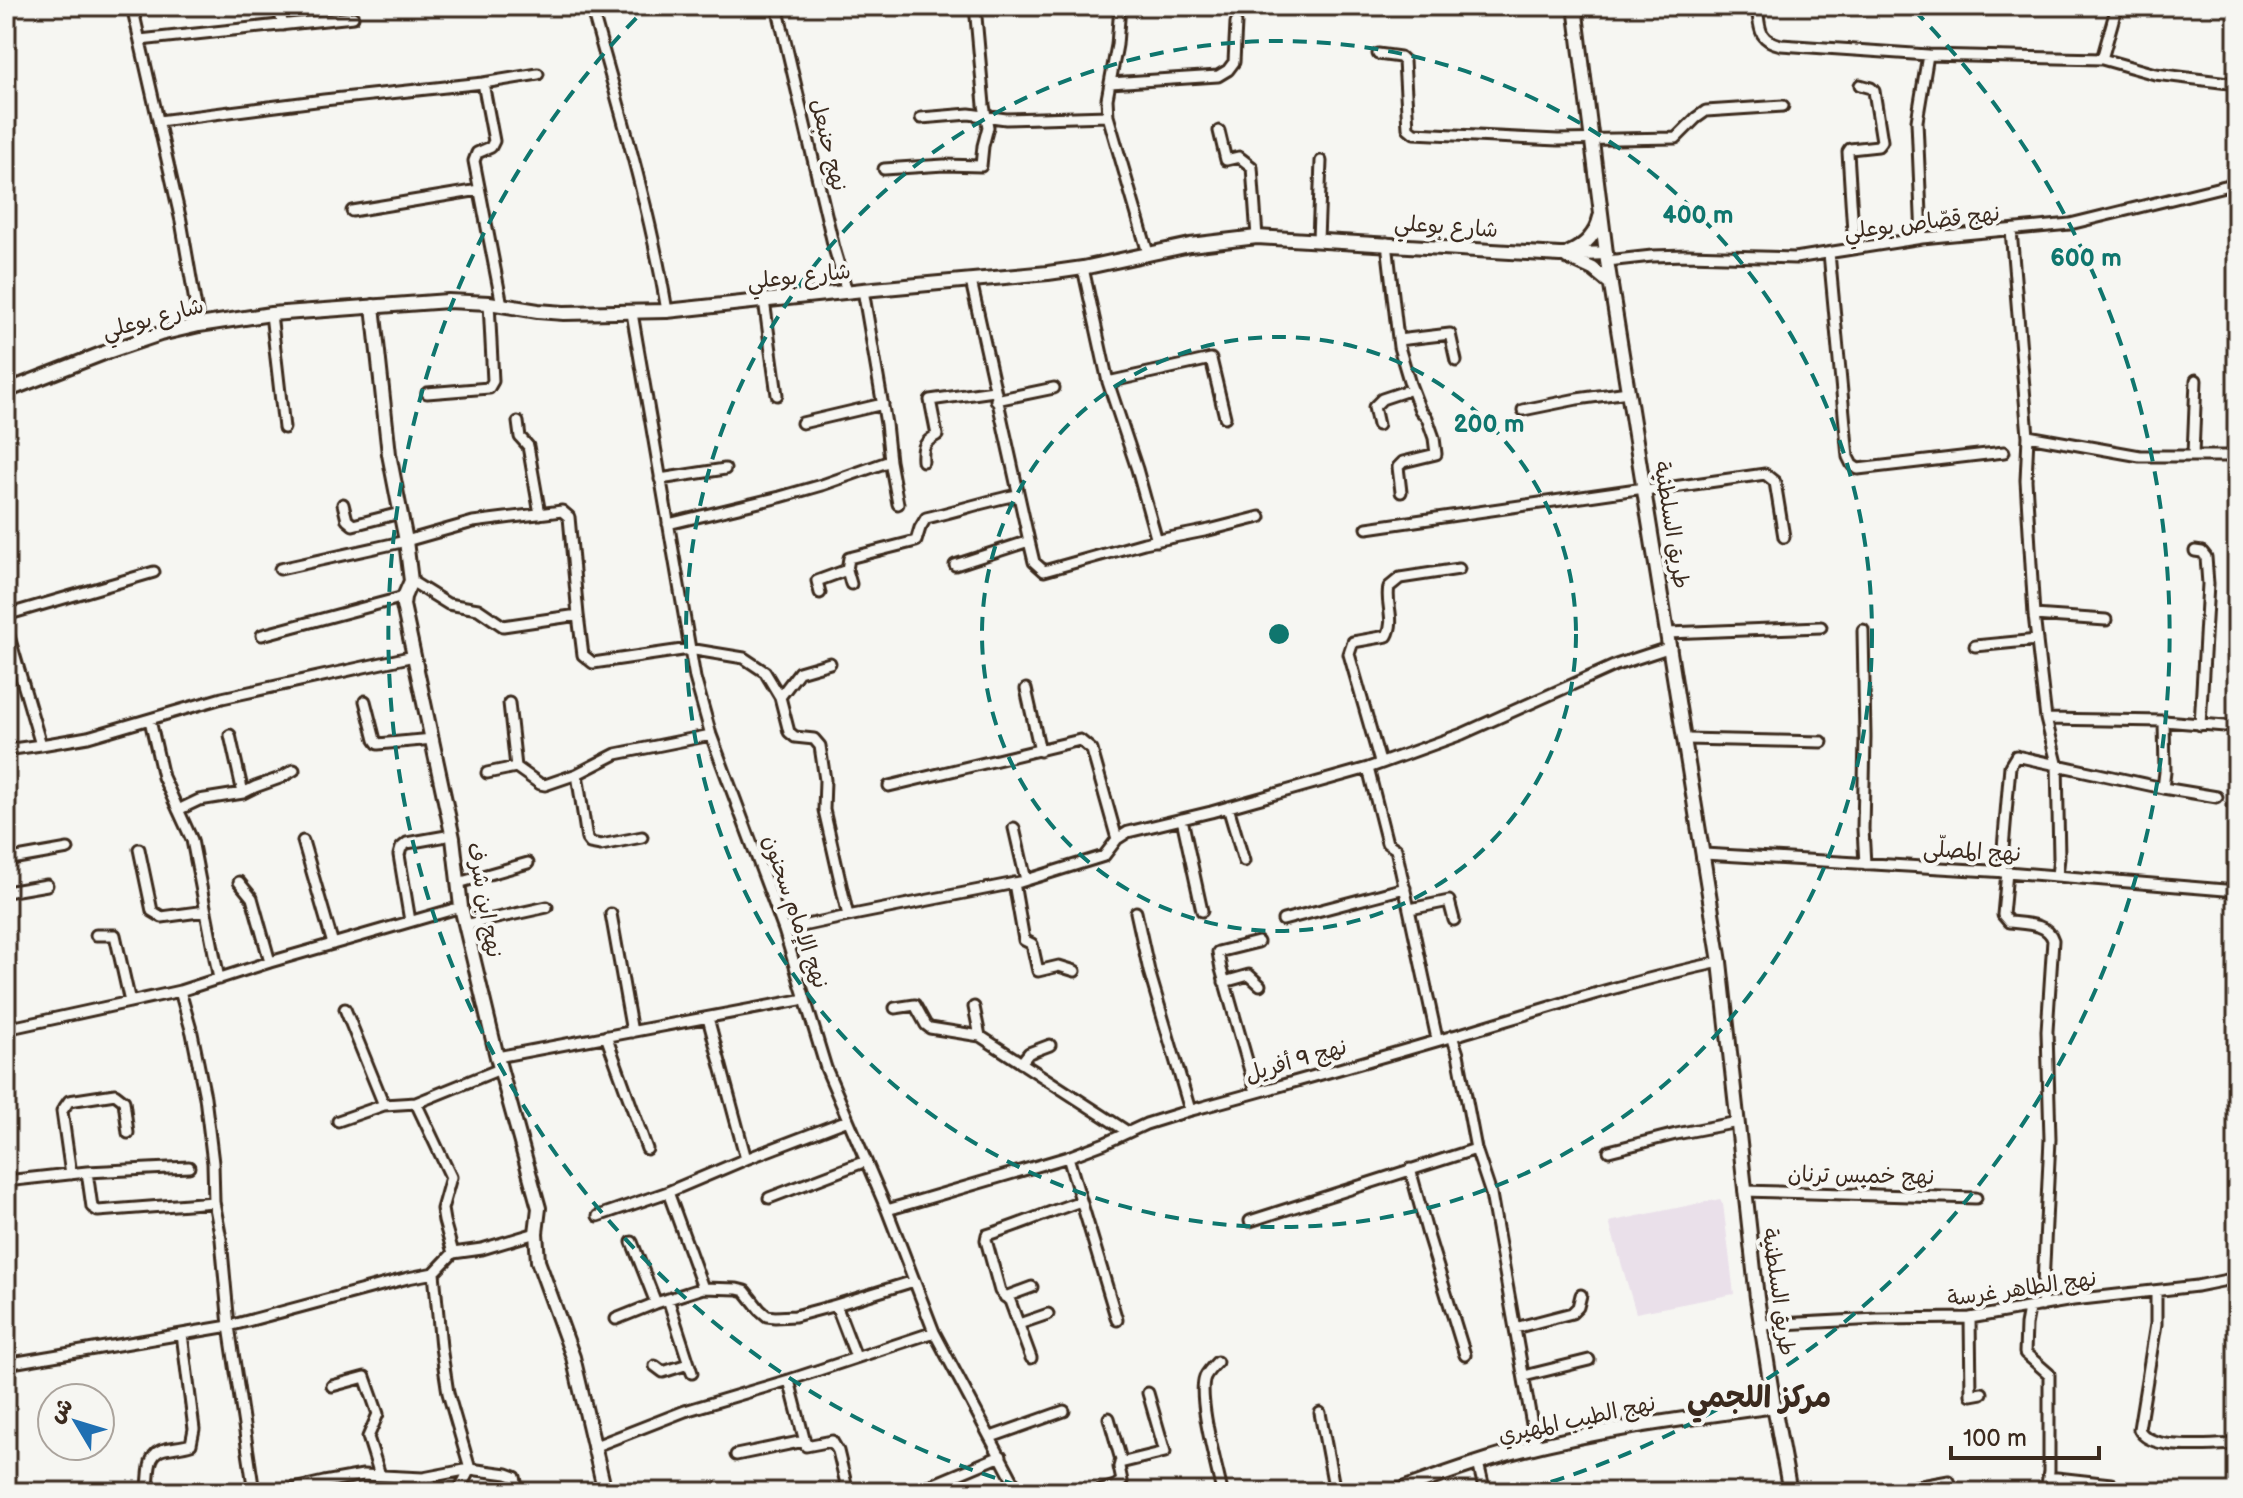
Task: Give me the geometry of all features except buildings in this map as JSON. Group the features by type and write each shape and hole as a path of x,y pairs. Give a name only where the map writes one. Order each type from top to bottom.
{"street":[{"path":"132,6 181,221 199,325"},
{"path":"278,6 283,25"},
{"path":"591,6 648,223 667,311"},
{"name":"نهج حنبعل","path":"777,6 847,292"},
{"path":"884,169 981,166 987,118 975,6"},
{"path":"1120,6 1117,45 1107,99 1108,116 1148,253"},
{"name":"طريق السلطنية","path":"1575,6 1611,284 1720,962 1744,1191 1774,1406 1790,1492"},
{"path":"1757,6 1761,33 1769,42 1799,47 1928,55 2102,59 2155,74 2237,84"},
{"path":"2102,59 2117,6"},
{"path":"140,40 353,17"},
{"path":"1110,83 1223,74 1234,62 1236,23"},
{"path":"1378,54 1400,57 1404,61 1408,128 1412,132 1593,140 1676,138 1706,111 1783,106"},
{"path":"1922,238 1917,121 1928,55"},
{"path":"159,121 538,74"},
{"path":"427,393 489,388 493,381 496,304 474,158 477,153 491,147 494,141 483,83"},
{"path":"1854,248 1848,152 1850,149 1878,146 1882,141 1874,91 1860,85"},
{"path":"921,118 969,114 987,118 1108,116"},
{"path":"1219,131 1226,160 1239,157 1252,167 1257,237"},
{"path":"1318,240 1321,161"},
{"name":"نهج قصّاص بوعلي","path":"1607,257 1795,258 1922,238 2070,224 2237,183"},
{"path":"352,211 479,190"},
{"path":"1560,255 1584,245 1599,223 1601,210"},
{"path":"2011,230 2028,436 2026,480 2034,615 2046,719 2057,763 2057,875"},
{"name":"شارع بوعلي","path":"6,391 133,342 199,325 271,314 448,301 538,311 667,311 1083,268 1217,240 1257,237 1607,257"},
{"path":"1387,243 1398,340 1406,373 1434,438 1436,454 1403,462 1398,467 1401,492"},
{"path":"1829,253 1848,457 1852,465 1858,469 2004,452"},
{"path":"1560,255 1593,269 1611,284"},
{"path":"1083,268 1108,382 1157,541"},
{"path":"971,281 1017,495 1034,562 1044,571 1260,517"},
{"path":"863,290 898,504"},
{"path":"764,300 777,395"},
{"path":"262,635 404,597 411,581 389,454 373,306"},
{"name":"نهج الإمام سحنون","path":"632,313 689,649 711,735 784,930 826,1068 887,1210 934,1332 1019,1492"},
{"path":"271,314 284,428"},
{"path":"1398,340 1450,334 1456,361"},
{"path":"1108,382 1211,359 1225,417"},
{"path":"2193,455 2196,380"},
{"path":"923,461 922,449 937,435 930,400 1054,388"},
{"path":"1378,425 1374,407 1382,399 1412,389"},
{"path":"1523,410 1628,392"},
{"path":"802,423 883,404"},
{"path":"518,422 520,437 528,446 540,514"},
{"path":"2028,436 2140,456 2237,456"},
{"path":"668,524 780,497 890,461"},
{"path":"660,479 725,469"},
{"path":"1367,528 1765,474 1775,482 1784,537"},
{"path":"851,584 847,570 849,558 916,541 926,518 1017,495"},
{"path":"343,504 347,520 353,525 400,513"},
{"path":"280,569 406,541 473,522 562,511 569,517 583,655 593,663 689,649 744,658 765,672 780,697 789,732 795,737 814,739 820,746 825,780 824,810 848,916"},
{"path":"955,565 1029,541"},
{"path":"2195,551 2202,552 2206,557 2208,584 2200,725"},
{"path":"1380,762 1349,654 1353,642 1387,636 1392,628 1387,595 1389,587 1400,578 1459,569"},
{"path":"820,593 817,581 847,570"},
{"path":"6,615 154,572"},
{"path":"411,581 448,604 478,609 503,626 578,615"},
{"name":"نهج ابن شرف","path":"404,597 403,605 452,835 461,907 498,1063 539,1208 536,1233 538,1261 573,1357 605,1492"},
{"path":"2034,615 2106,620"},
{"path":"6,626 41,745"},
{"path":"1668,633 1821,627"},
{"path":"1863,630 1865,864"},
{"path":"1975,646 2037,640"},
{"path":"784,930 1014,883 1104,856 1117,839 1128,832 1368,768 1462,734 1616,665 1671,647"},
{"path":"6,750 88,737 222,698 414,656"},
{"path":"780,697 799,672 830,663"},
{"path":"1026,689 1040,751"},
{"path":"365,701 378,744 433,739"},
{"path":"509,703 516,767"},
{"path":"2046,719 2164,721 2237,727"},
{"path":"150,720 163,777 192,840 219,979"},
{"path":"2163,788 2164,721"},
{"path":"230,735 243,793"},
{"path":"487,773 516,767 545,785 577,774 616,754 711,735"},
{"path":"1685,739 1822,742"},
{"path":"889,786 1080,740 1092,750 1117,839"},
{"path":"2042,1306 2050,1139 2047,1031 2053,940 2046,928 2009,922 2003,915 2010,766 2016,756 2217,797"},
{"path":"1368,768 1387,843 1396,849 1437,1039"},
{"path":"178,810 199,800 243,793 294,770"},
{"path":"577,774 590,843 601,845 642,837"},
{"path":"1228,807 1244,861"},
{"path":"1182,819 1202,911"},
{"path":"1014,828 1026,880"},
{"path":"410,921 399,855 401,848 407,843 452,835"},
{"path":"303,841 333,944"},
{"path":"6,860 68,849"},
{"path":"139,849 152,911 162,917 206,911"},
{"name":"نهج المصلّى","path":"1704,854 2057,875 2237,891"},
{"path":"458,883 528,863"},
{"path":"239,882 252,898 270,962"},
{"path":"1014,883 1024,940 1032,944 1038,971 1059,966 1075,971"},
{"path":"6,892 47,885"},
{"path":"1283,920 1405,888"},
{"path":"1410,909 1449,901 1454,920"},
{"path":"6,1029 180,991 461,907"},
{"path":"465,925 547,907"},
{"path":"1136,912 1149,971 1190,1110"},
{"path":"611,914 632,1032"},
{"path":"96,935 115,935 130,1002"},
{"path":"1256,1092 1218,952 1258,942"},
{"name":"نهج 9 أفريل","path":"887,1210 1068,1157 1146,1124 1190,1110 1588,994 1720,962"},
{"path":"1224,982 1249,975 1260,985"},
{"path":"180,991 205,1097 229,1326 254,1492"},
{"path":"338,1121 384,1105 416,1103 498,1063 606,1036 805,999"},
{"path":"895,1008 915,1005 930,1028 980,1036 1128,1132"},
{"path":"974,1007 980,1036"},
{"path":"345,1009 384,1105"},
{"path":"708,1018 746,1159"},
{"path":"606,1036 647,1149"},
{"path":"1452,1036 1476,1149 1491,1194 1536,1447"},
{"path":"1021,1063 1029,1053 1050,1045"},
{"path":"71,1174 62,1111 69,1101 115,1094 124,1101 128,1133"},
{"path":"416,1103 451,1177 442,1209 453,1253"},
{"path":"598,1216 668,1192 848,1120"},
{"path":"1609,1151 1738,1122"},
{"path":"1250,1221 1476,1149"},
{"path":"1068,1157 1117,1320"},
{"path":"769,1198 866,1161"},
{"path":"6,1181 87,1172 189,1167"},
{"path":"1410,1169 1465,1355"},
{"path":"87,1172 92,1207 98,1211 214,1202"},
{"name":"نهج خميس ترنان","path":"1744,1191 1976,1198"},
{"path":"668,1192 703,1288"},
{"path":"1031,1358 1010,1301 1000,1291 987,1235 1081,1201"},
{"path":"6,1364 229,1326 434,1273 453,1253 482,1249 536,1233"},
{"path":"632,1242 656,1303"},
{"path":"434,1273 448,1393 470,1469 458,1492"},
{"name":"نهج الطاهر غرسة","path":"1762,1325 1970,1318 2237,1278"},
{"path":"616,1319 703,1288 745,1291 760,1310 767,1316 775,1317 795,1316 914,1281"},
{"path":"1005,1297 1032,1287"},
{"path":"2156,1292 2156,1324 2139,1429 2153,1442 2237,1444"},
{"path":"1515,1328 1572,1313 1578,1307 1581,1295"},
{"path":"655,1366 663,1372 690,1368 668,1299"},
{"path":"836,1305 856,1357"},
{"path":"2029,1309 2025,1353 2049,1374 2046,1492"},
{"path":"1019,1324 1048,1314"},
{"path":"1970,1318 1971,1395 1982,1393"},
{"path":"593,1447 685,1411 934,1332"},
{"path":"147,1492 151,1459 155,1452 191,1444 193,1437 182,1334"},
{"path":"1524,1376 1589,1360"},
{"path":"1217,1362 1205,1377 1203,1388 1222,1492"},
{"path":"332,1386 365,1377 378,1414 368,1437 380,1475"},
{"path":"789,1380 806,1446 832,1441 838,1451 848,1492"},
{"path":"1120,1463 1165,1452 1148,1393"},
{"name":"نهج الطيب المهيري","path":"1394,1492 1536,1447 1632,1427 1774,1406"},
{"path":"991,1437 1064,1411"},
{"path":"1320,1413 1335,1492"},
{"path":"1096,1492 1122,1481 1109,1418"},
{"path":"736,1455 804,1441"},
{"path":"873,1492 932,1485 1001,1456"},
{"path":"1478,1463 1485,1492"},
{"path":"280,1492 324,1482 380,1475 423,1478 470,1469 515,1477 518,1492"},
{"path":"2048,1477 2111,1484"},
{"path":"1888,1492 1949,1481 1954,1492"}],"shaded area":[{"path":"1720,1199 1734,1294 1636,1313 1609,1222"}],"district":[{"name":"مركز اللجمي","path":"1759,1398"}]}
